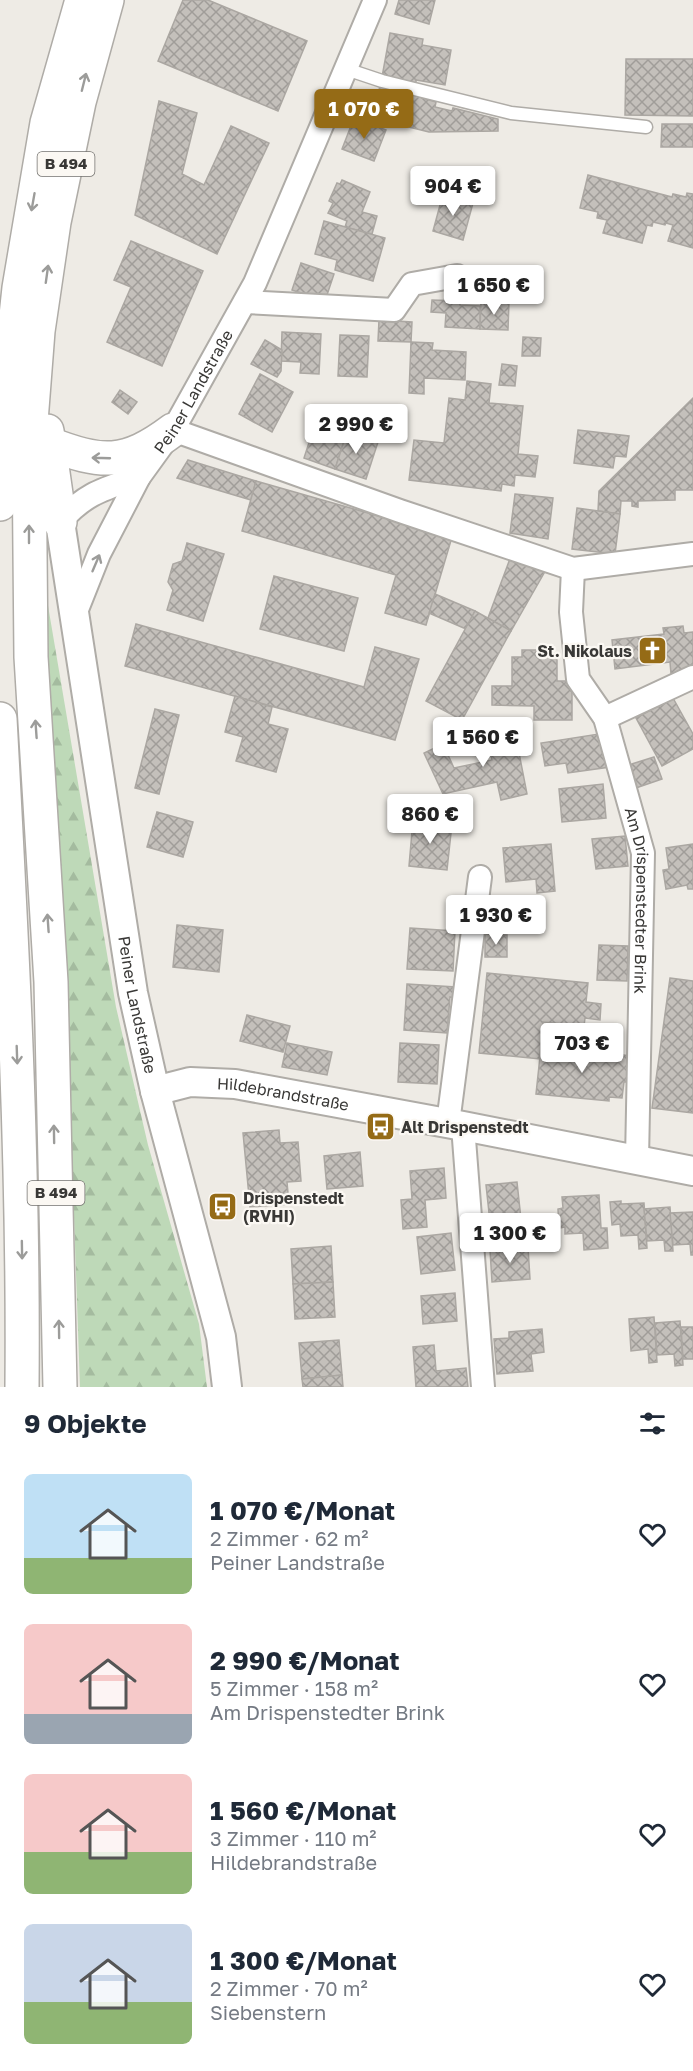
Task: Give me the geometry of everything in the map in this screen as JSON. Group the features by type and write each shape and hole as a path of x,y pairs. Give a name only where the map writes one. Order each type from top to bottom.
{"highway":[{"name":"B 494","path":"0,504 1,443 19,288 46,123 82,0"},
{"name":"B 494","path":"60,1387 51,990 31,645 29,447 38,332 54,222 79,102 107,0"},
{"path":"38,332 47,443 60,522"},
{"path":"47,443 87,457 104,459 130,456 152,446 173,430"},
{"name":"B 494","path":"0,719 10,976 20,1122 22,1378"}],"street":[{"name":"Peiner Landstraße","path":"74,617 99,554 139,477 173,430 255,283 375,0"},
{"path":"245,302 394,310 412,284 457,276"},
{"path":"173,430 400,512 573,570 693,554"},
{"path":"60,522 74,506 96,492 139,477"},
{"name":"Peiner Landstraße","path":"60,522 133,993 155,1091 221,1337 226,1387"},
{"name":"Am Drispenstedter Brink","path":"573,570 571,612 578,679 605,718 644,853 637,1160"},
{"path":"605,718 693,677"},
{"path":"480,877 456,1124 483,1387"},
{"name":"Hildebrandstraße","path":"155,1091 190,1082 235,1084 456,1124 693,1171"}],"lane":[{"path":"346,69 382,81 511,113 646,127"}],"green space":[{"path":"44,582 116,1007 148,1145 199,1324 207,1387 80,1387 72,1161"}],"building":[{"path":"183,0 208,0 307,41 278,111 158,61"},
{"path":"399,0 435,0 429,24 395,14"},
{"path":"390,33 423,39 422,45 451,50 445,85 382,77"},
{"path":"626,59 693,59 693,116 625,115"},
{"path":"380,86 423,97 436,102 435,107 452,111 453,108 498,119 498,131 429,132 372,118"},
{"path":"159,101 197,113 182,174 204,185 231,126 269,143 217,254 135,215"},
{"path":"354,118 386,130 374,161 342,149"},
{"path":"662,124 693,124 693,147 661,147"},
{"path":"588,175 672,197 673,194 686,197 687,193 693,194 693,248 668,241 673,225 666,223 665,225 653,222 652,226 647,225 642,243 603,233 607,220 597,218 598,212 580,208"},
{"path":"342,180 370,192 362,212 377,216 372,234 345,227 347,221 328,213 333,203 329,201 337,183 340,184"},
{"path":"443,194 473,203 463,240 433,231"},
{"path":"324,221 385,238 373,281 335,270 337,260 315,254"},
{"path":"131,241 203,271 162,366 107,342 131,287 114,280"},
{"path":"301,263 334,274 325,301 292,290"},
{"path":"432,300 460,301 460,305 480,306 480,329 445,327 446,313 431,312"},
{"path":"481,301 509,302 508,330 480,329"},
{"path":"379,320 412,322 411,342 378,341"},
{"path":"282,332 321,334 319,374 300,373 301,362 281,361"},
{"path":"340,335 369,336 367,377 338,376"},
{"path":"523,337 541,338 540,356 522,356"},
{"path":"265,340 282,350 281,371 277,377 251,364"},
{"path":"411,342 433,343 432,350 466,352 465,380 424,378 424,394 409,393"},
{"path":"502,364 517,366 515,386 499,385"},
{"path":"260,374 293,392 272,432 239,414"},
{"path":"467,381 491,384 489,403 523,406 518,454 538,456 535,477 515,475 514,486 502,484 501,491 409,480 414,440 444,443 449,398 465,400"},
{"path":"120,390 137,402 128,414 112,402"},
{"path":"693,398 693,490 675,490 675,500 638,501 638,507 632,506 632,501 621,501 620,514 598,511 599,491"},
{"path":"316,421 347,432 335,469 304,458"},
{"path":"578,430 629,436 626,457 615,456 613,468 574,463"},
{"path":"347,432 378,442 366,479 335,469"},
{"path":"188,460 256,481 251,500 177,478"},
{"path":"256,481 452,537 426,625 385,613 396,575 242,531"},
{"path":"515,494 553,498 548,539 510,533"},
{"path":"577,508 620,514 615,554 572,549"},
{"path":"187,543 224,554 203,621 167,610 173,590 168,582 173,564 182,561"},
{"path":"511,556 547,568 511,631 488,618"},
{"path":"274,576 358,598 344,651 260,629"},
{"path":"435,594 475,611 466,629 429,613"},
{"path":"475,611 511,631 462,720 426,701"},
{"path":"136,624 364,687 375,647 419,659 395,740 125,666"},
{"name":"St. Nikolaus","path":"683,626 684,633 693,632 693,667 687,667 688,673 671,674 670,662 615,669 612,640 664,634 663,628"},
{"path":"522,650 537,650 537,657 557,657 557,681 572,681 572,720 534,720 534,706 492,705 492,686 512,686 512,657 522,657"},
{"path":"235,696 272,707 268,724 288,729 276,772 236,761 243,737 225,732"},
{"path":"673,698 693,734 693,749 662,766 636,718"},
{"path":"155,709 179,715 159,794 135,788"},
{"path":"514,727 527,794 501,800 497,782 443,794 424,753 443,744 454,768 492,760 486,733"},
{"path":"605,733 610,767 568,773 566,763 545,766 541,743"},
{"path":"654,757 662,779 630,790 622,767"},
{"path":"603,784 606,818 562,822 559,789"},
{"path":"157,812 193,822 183,857 147,847"},
{"path":"413,820 452,824 447,870 409,866"},
{"path":"625,836 628,866 596,869 592,839"},
{"path":"551,844 555,891 537,893 536,879 506,882 503,848"},
{"path":"693,844 693,889 688,889 687,885 666,889 663,870 669,869 666,848"},
{"path":"177,925 223,930 219,972 173,967"},
{"path":"410,928 455,931 453,971 407,969"},
{"path":"485,934 507,935 507,957 485,957"},
{"path":"599,945 628,946 627,981 597,980"},
{"path":"487,973 588,983 586,1002 601,1004 600,1020 585,1018 584,1026 543,1022 540,1059 479,1053"},
{"path":"670,978 693,981 693,1113 652,1108"},
{"path":"407,984 456,987 455,998 450,997 447,1033 404,1030"},
{"path":"247,1015 290,1026 283,1052 240,1041"},
{"path":"287,1043 332,1052 327,1075 282,1067"},
{"path":"400,1043 439,1045 437,1084 398,1082"},
{"path":"541,1047 632,1056 629,1082 624,1082 622,1098 609,1097 609,1101 536,1094"},
{"path":"279,1130 280,1143 298,1142 301,1181 287,1182 289,1204 250,1207 243,1133"},
{"path":"360,1152 363,1186 327,1189 324,1156"},
{"path":"444,1168 446,1198 425,1200 427,1227 403,1229 401,1200 412,1199 410,1171"},
{"path":"517,1182 521,1219 490,1222 486,1185"},
{"path":"599,1195 601,1228 607,1228 608,1248 584,1250 583,1233 565,1234 565,1227 559,1228 558,1209 563,1208 562,1197"},
{"path":"621,1201 621,1204 644,1203 647,1248 639,1249 638,1235 621,1236 620,1224 612,1225 610,1202"},
{"path":"670,1207 673,1251 665,1251 664,1240 647,1241 644,1209"},
{"path":"693,1212 693,1255 691,1255 690,1244 673,1245 670,1213"},
{"path":"451,1233 455,1270 421,1274 417,1237"},
{"path":"331,1246 333,1282 293,1284 291,1249"},
{"path":"528,1247 530,1279 492,1282 490,1250"},
{"path":"333,1282 335,1317 295,1319 293,1284"},
{"path":"455,1293 457,1321 423,1324 421,1296"},
{"path":"654,1317 657,1362 649,1363 648,1349 631,1351 629,1319"},
{"path":"680,1321 683,1365 675,1366 674,1354 657,1355 655,1323"},
{"path":"681,1327 693,1327 693,1359 683,1359"},
{"path":"542,1329 544,1352 531,1354 533,1371 497,1374 494,1339 509,1338 509,1332"},
{"path":"339,1340 342,1375 302,1379 299,1343"},
{"path":"434,1345 436,1371 466,1368 468,1387 416,1387 413,1347"},
{"path":"342,1375 343,1387 303,1387 302,1379"}],"place":[{"name":"St. Nikolaus","path":"653,651"},
{"name":"Alt Drispenstedt","path":"380,1127"},
{"name":"Drispenstedt (RVHI)","path":"222,1207"}]}
